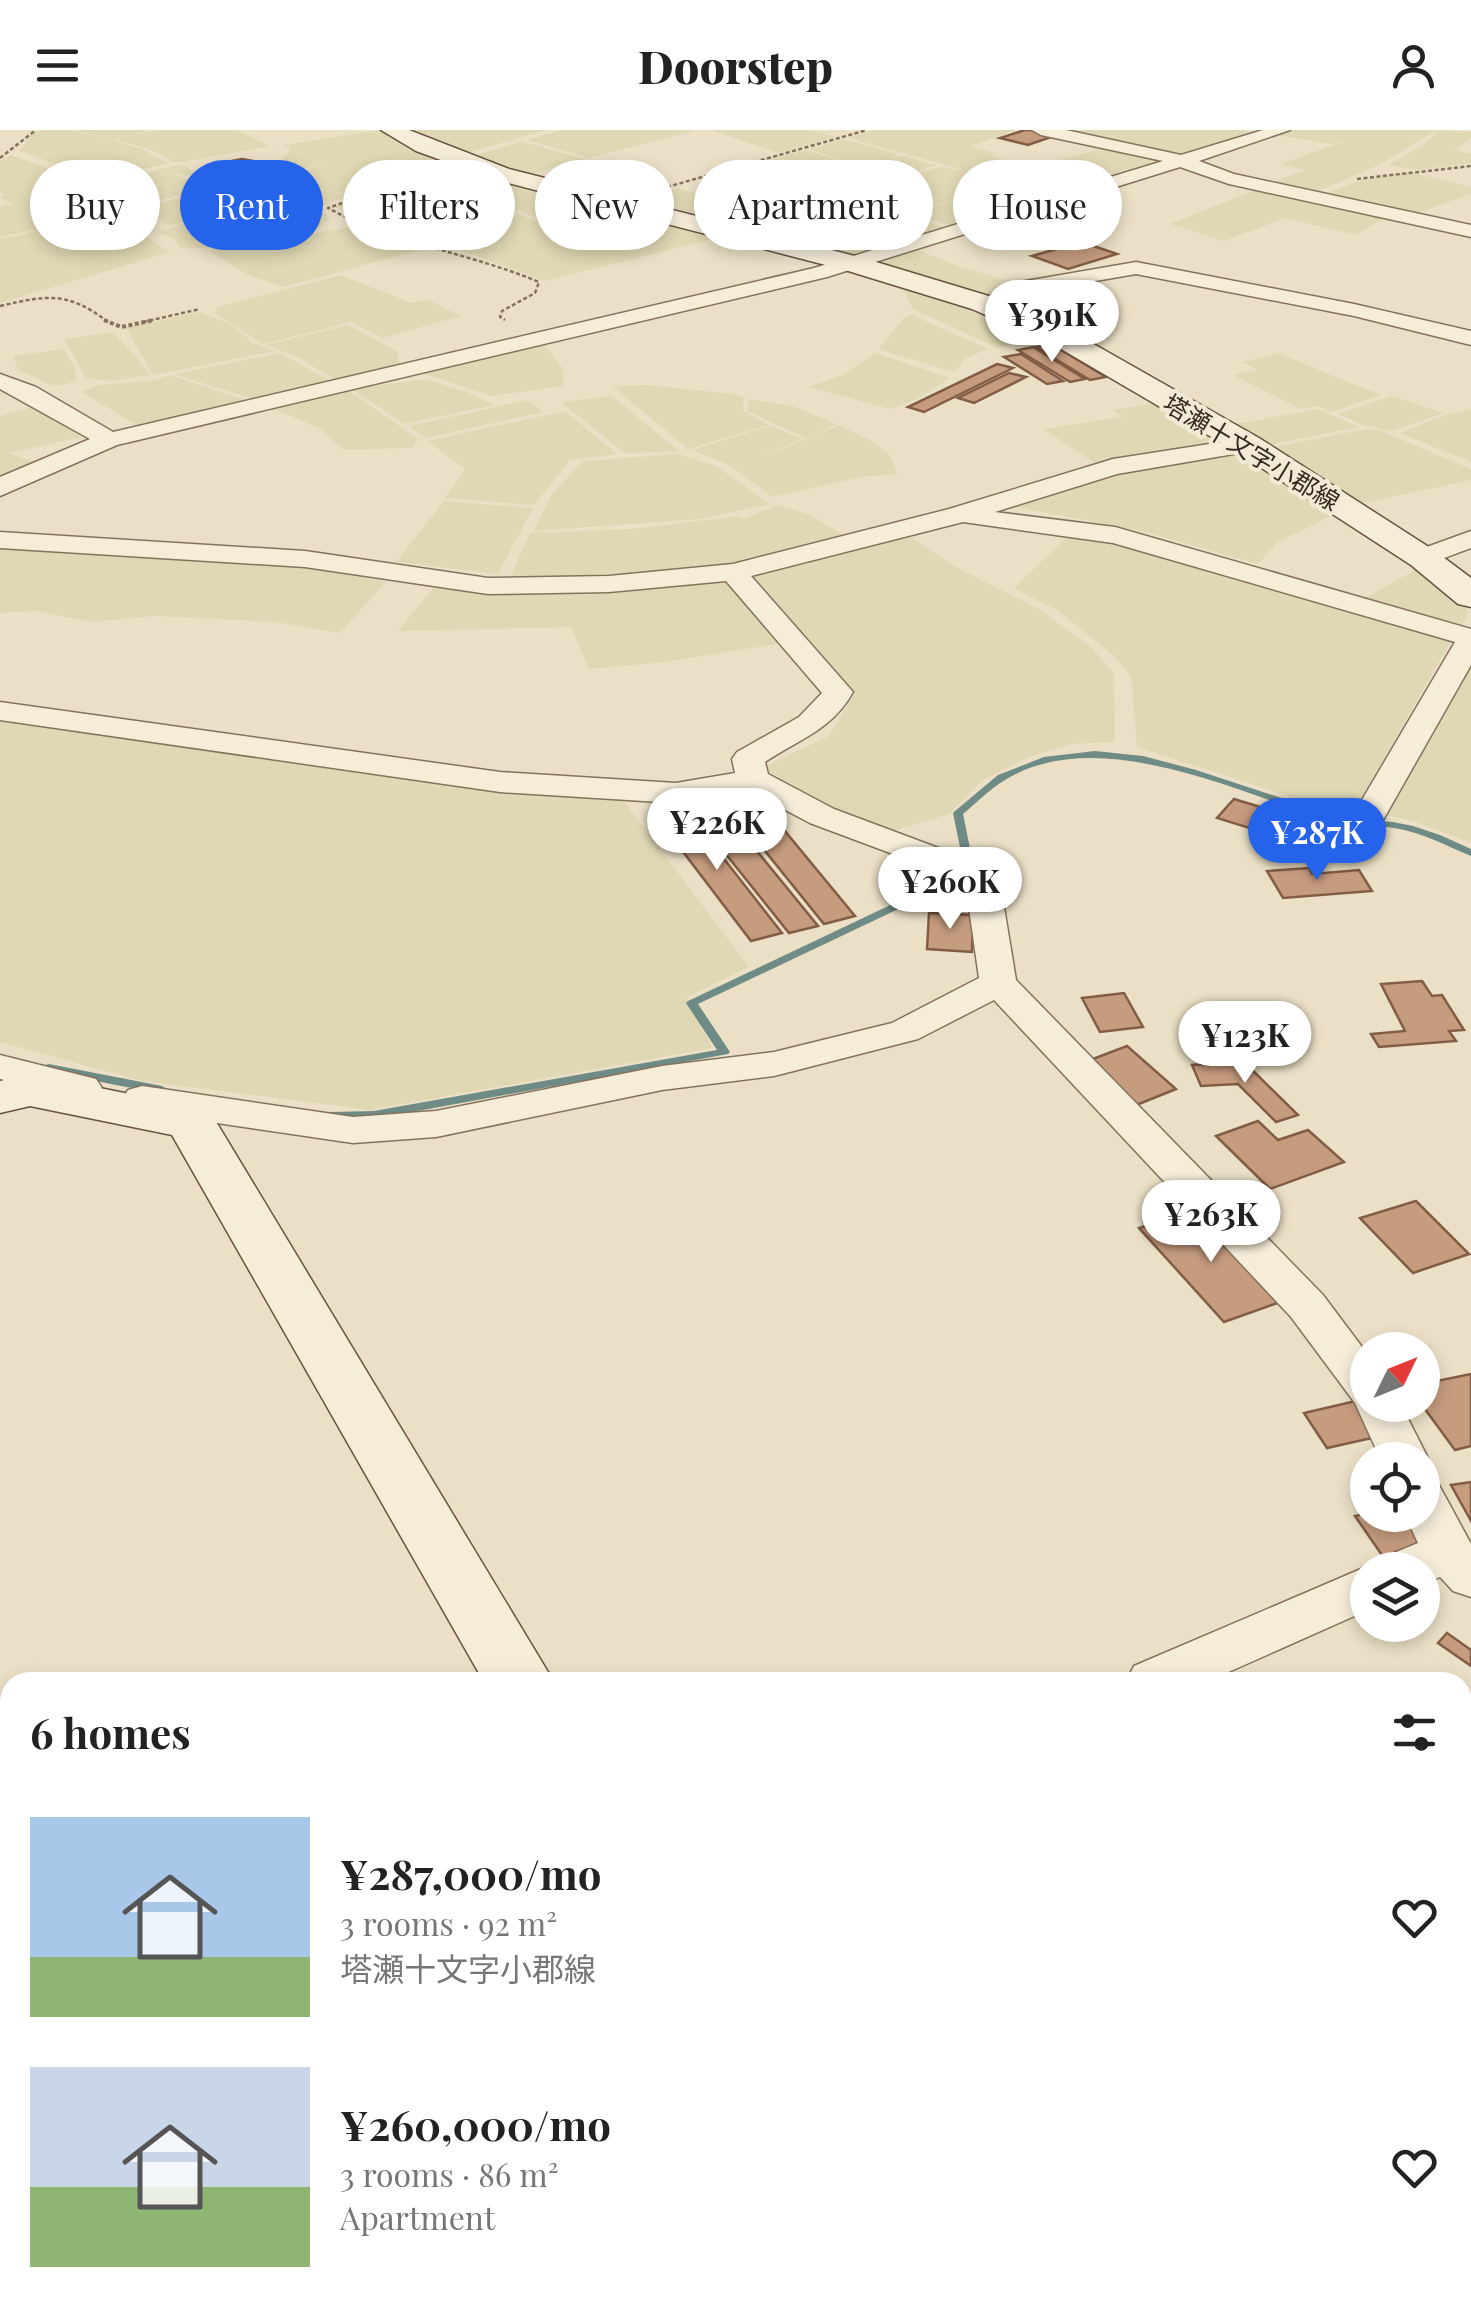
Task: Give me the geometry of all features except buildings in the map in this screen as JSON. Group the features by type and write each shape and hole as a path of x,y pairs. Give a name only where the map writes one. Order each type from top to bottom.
{"main road":[{"name":"塔瀬十文字小郡線","path":"392,130 460,160"},
{"name":"塔瀬十文字小郡線","path":"674,217 854,264 982,303 1066,340 1248,445 1423,558 1471,596"},
{"path":"0,1097 30,1090 107,1098 191,1122 514,1672"}],"street":[{"path":"1041,130 1180,161 1228,178 1471,231"},
{"path":"0,488 22,475 109,440 854,264 1282,130"},
{"path":"982,303 1032,286 1136,268 1354,310 1471,338"},
{"path":"0,381 28,392 109,440"},
{"path":"0,540 305,559 488,586 609,584 733,572 958,515 1112,467 1248,445"},
{"path":"958,515 1115,535 1471,639 1366,822"},
{"path":"1423,558 1471,539"},
{"path":"733,572 838,692 832,706 800,732 748,759 752,780"},
{"path":"0,711 500,782 676,793 752,780 822,816 929,856 984,890 998,983 1307,1306 1350,1365"},
{"path":"0,1067 107,1098 353,1130 436,1124 662,1078 774,1064 905,1030 998,983"},
{"path":"1431,1532 1441,1566"},
{"path":"1176,1672 1350,1595"}],"path":[{"path":"0,158 36,130"},
{"path":"674,187 867,130"},
{"path":"1314,197 1386,173 1471,166"},
{"path":"343,203 328,208 343,215"},
{"path":"446,250 539,282 536,293 502,311 500,317 538,341"},
{"path":"0,306 64,298 80,302 110,326 121,327 200,310"}],"shaded area":[{"path":"72,130 111,141 78,130 146,130 134,135 156,130 237,130 270,146 176,163 147,148 118,141 124,136 113,141 142,149 170,164 160,166 160,160 44,160 20,151 31,134"},
{"path":"380,130 445,160 343,160 343,193 331,191 343,198 323,206 323,165 332,163 282,160 290,150 284,145"},
{"path":"405,130 545,130 461,155"},
{"path":"562,130 697,130 589,158 527,140"},
{"path":"711,130 808,130 836,137 779,153"},
{"path":"874,130 1017,130 970,146 994,153 989,156 1002,160 953,160 953,167 848,138"},
{"path":"1060,130 1241,130 1254,133 1182,154"},
{"path":"1293,130 1437,130 1381,164 1312,194 1267,184 1306,170 1280,164 1345,141 1331,144 1275,135"},
{"path":"1439,130 1471,132 1471,139 1454,150 1471,154 1471,163 1416,170 1387,165 1422,146"},
{"path":"843,139 898,154 889,157 918,160 841,160 809,149"},
{"path":"519,142 587,160 535,160 535,173 525,175 515,172 515,160 467,158"},
{"path":"1109,146 1162,160 1122,174 1122,160 1062,160"},
{"path":"806,150 837,160 770,160"},
{"path":"11,155 30,162 30,231 0,237 0,207 12,204 0,197 4,193 0,193 0,161"},
{"path":"180,164 180,175 170,173 180,176 180,195 160,200 160,169"},
{"path":"933,169 953,169 953,200 933,205"},
{"path":"1409,172 1471,187 1471,194 1411,215 1322,195 1364,179"},
{"path":"515,184 535,190 535,217 515,209"},
{"path":"1260,188 1389,215 1356,235 1285,218 1224,241 1170,224"},
{"path":"674,189 694,193 694,218 674,213"},
{"path":"180,198 180,224 169,226 160,220 160,203"},
{"path":"953,200 953,227 933,221 933,207"},
{"path":"517,214 535,220 535,250 668,250 545,281 459,250 515,250"},
{"path":"674,224 694,230 694,244 674,249"},
{"path":"180,225 180,248 173,239 160,231"},
{"path":"343,228 343,250 420,250 283,287 248,275 208,250 323,250 323,232"},
{"path":"30,233 30,250 160,250 160,246 170,252 0,303 0,239"},
{"path":"822,250 871,250 846,256"},
{"path":"918,250 1020,284 984,296 878,264"},
{"path":"341,275 412,303 427,299 460,316 383,338 351,322 263,344 215,313 218,307"},
{"path":"900,283 986,313 1039,338 998,348 913,309"},
{"path":"199,312 229,323 248,341 275,351 153,375 126,328"},
{"path":"912,315 988,349 966,358 954,372 879,349 904,318"},
{"path":"348,325 398,352 398,361 408,368 340,383 298,357 266,345"},
{"path":"113,332 150,375 111,381 86,378 64,339"},
{"path":"544,345 562,367 564,386 491,396 425,374 426,371"},
{"path":"63,349 73,364 76,381 63,385 51,385 18,370 13,356"},
{"path":"280,353 335,384 259,401 174,374"},
{"path":"875,353 950,378 917,399 890,409 809,387 843,375"},
{"path":"1279,353 1382,395 1330,412 1318,406 1301,409 1233,375 1257,370 1243,362"},
{"path":"170,375 248,401 141,428 82,392 98,385 151,381"},
{"path":"425,379 494,405 404,424 351,389"},
{"path":"646,385 733,394 744,398 743,411 769,425 688,449 612,386"},
{"path":"348,390 418,439 412,448 344,450 319,428 269,407"},
{"path":"612,396 680,452 624,453 561,402"},
{"path":"1393,396 1443,413 1392,431 1362,425 1338,414"},
{"path":"749,399 793,406 836,424 809,438 839,425 870,440 891,456 897,474 861,477 772,497 731,466 692,450 770,426 803,439 750,461 807,439 747,411"},
{"path":"527,400 544,412 425,438 410,426"},
{"path":"1156,403 1222,444 1098,465 1043,429 1122,417 1113,410"},
{"path":"36,406 81,437 9,453 38,464 0,480 0,416"},
{"path":"1319,409 1358,427 1264,446 1230,425"},
{"path":"1471,409 1471,462 1399,433 1446,415"},
{"path":"565,411 617,454 570,460 534,505 445,498 465,469 427,441"},
{"path":"1366,429 1379,430 1471,469 1471,480 1359,504 1269,448"},
{"path":"1233,452 1335,514 1278,542 1258,564 1138,530 1005,505 1098,476"},
{"path":"679,454 716,466 770,504 700,519 533,531 552,494 583,461"},
{"path":"444,501 533,508 498,574 396,562"},
{"path":"777,505 808,514 847,537 725,567 515,581 510,577 530,533 630,529 739,516 744,519"},
{"path":"896,536 912,538 954,566 1039,609 1091,647 1114,673 1115,742 1071,744 1029,757 983,780 949,814 894,831 848,818 762,768 829,736 855,693 748,578 750,572"},
{"path":"1068,536 1118,544 1451,641 1351,816 1137,747 1131,677 1114,656 1057,610 1014,588"},
{"path":"0,546 276,562 386,582 340,633 276,622 155,616 91,622 36,611 0,613"},
{"path":"1415,570 1466,605 1468,613 1461,627 1365,598"},
{"path":"729,581 783,643 666,662 589,669 571,627 398,631 433,588 496,593"},
{"path":"1471,665 1471,843 1382,814"},
{"path":"0,720 527,795 623,800 749,967 687,997 712,1048 370,1110 142,1081 0,1042"}],"waterway":[{"path":"330,1116 374,1115 724,1052 692,1003 947,882 968,863 958,813 1002,777 1047,759 1095,754 1143,759 1340,821 1418,831 1471,853"},
{"path":"49,1068 162,1090"}]}
